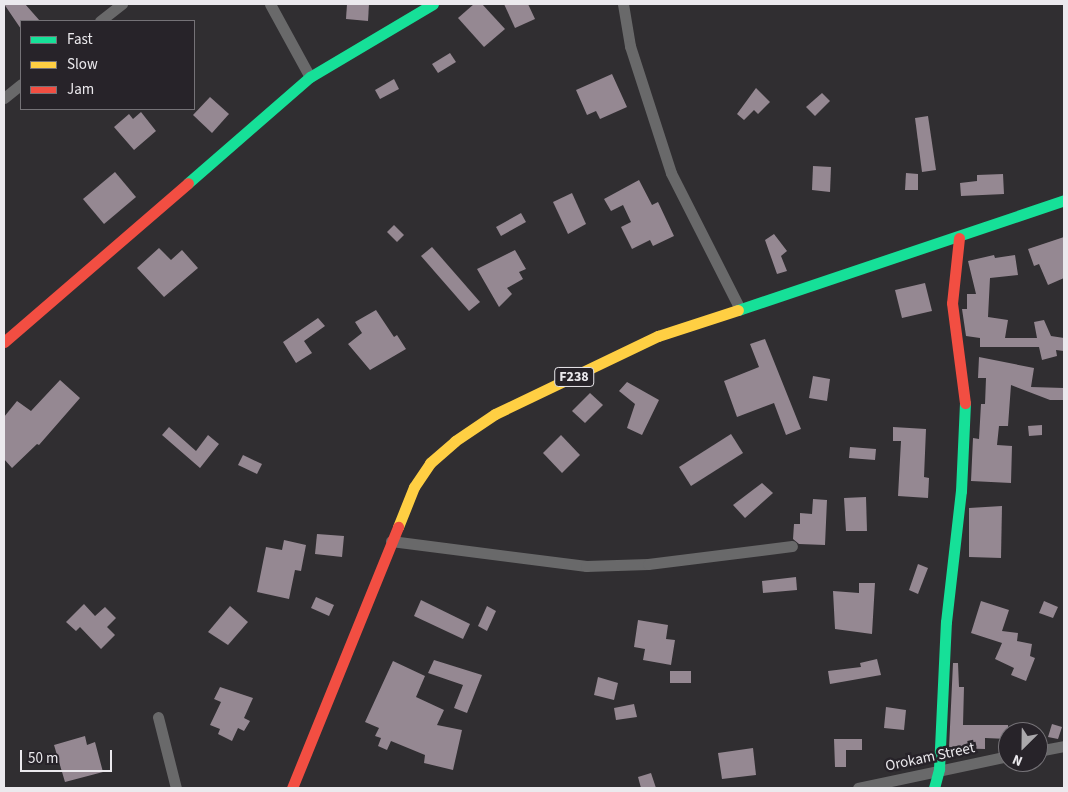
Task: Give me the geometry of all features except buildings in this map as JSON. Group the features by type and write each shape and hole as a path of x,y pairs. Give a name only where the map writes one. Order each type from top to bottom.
{"street":[{"path":"101,20 122,4"},
{"path":"270,4 310,77"},
{"path":"4,342 310,77 433,4"},
{"path":"623,4 630,46 671,173 740,309"},
{"path":"4,98 20,85"},
{"name":"F238","path":"292,788 414,487 430,463 455,441 495,414 658,336 959,238 1064,200"},
{"path":"934,788 939,769 946,622 961,491 965,400 952,303 959,238"},
{"path":"391,541 586,566 648,564 792,546"},
{"path":"158,717 176,788"},
{"path":"1048,749 1064,746"},
{"name":"Orokam Street","path":"858,788 939,769 998,758"}],"traffic: fast":[{"path":"188,183 310,77 433,4"},
{"path":"738,310 1064,200"},
{"path":"934,788 939,769 946,622 961,491 965,403"}],"traffic: slow":[{"path":"398,527 414,487 430,463 455,441 495,414 658,336 738,310"}],"traffic: jam":[{"path":"4,342 188,183"},
{"path":"959,238 952,303 965,403"},
{"path":"292,788 398,527"}]}
